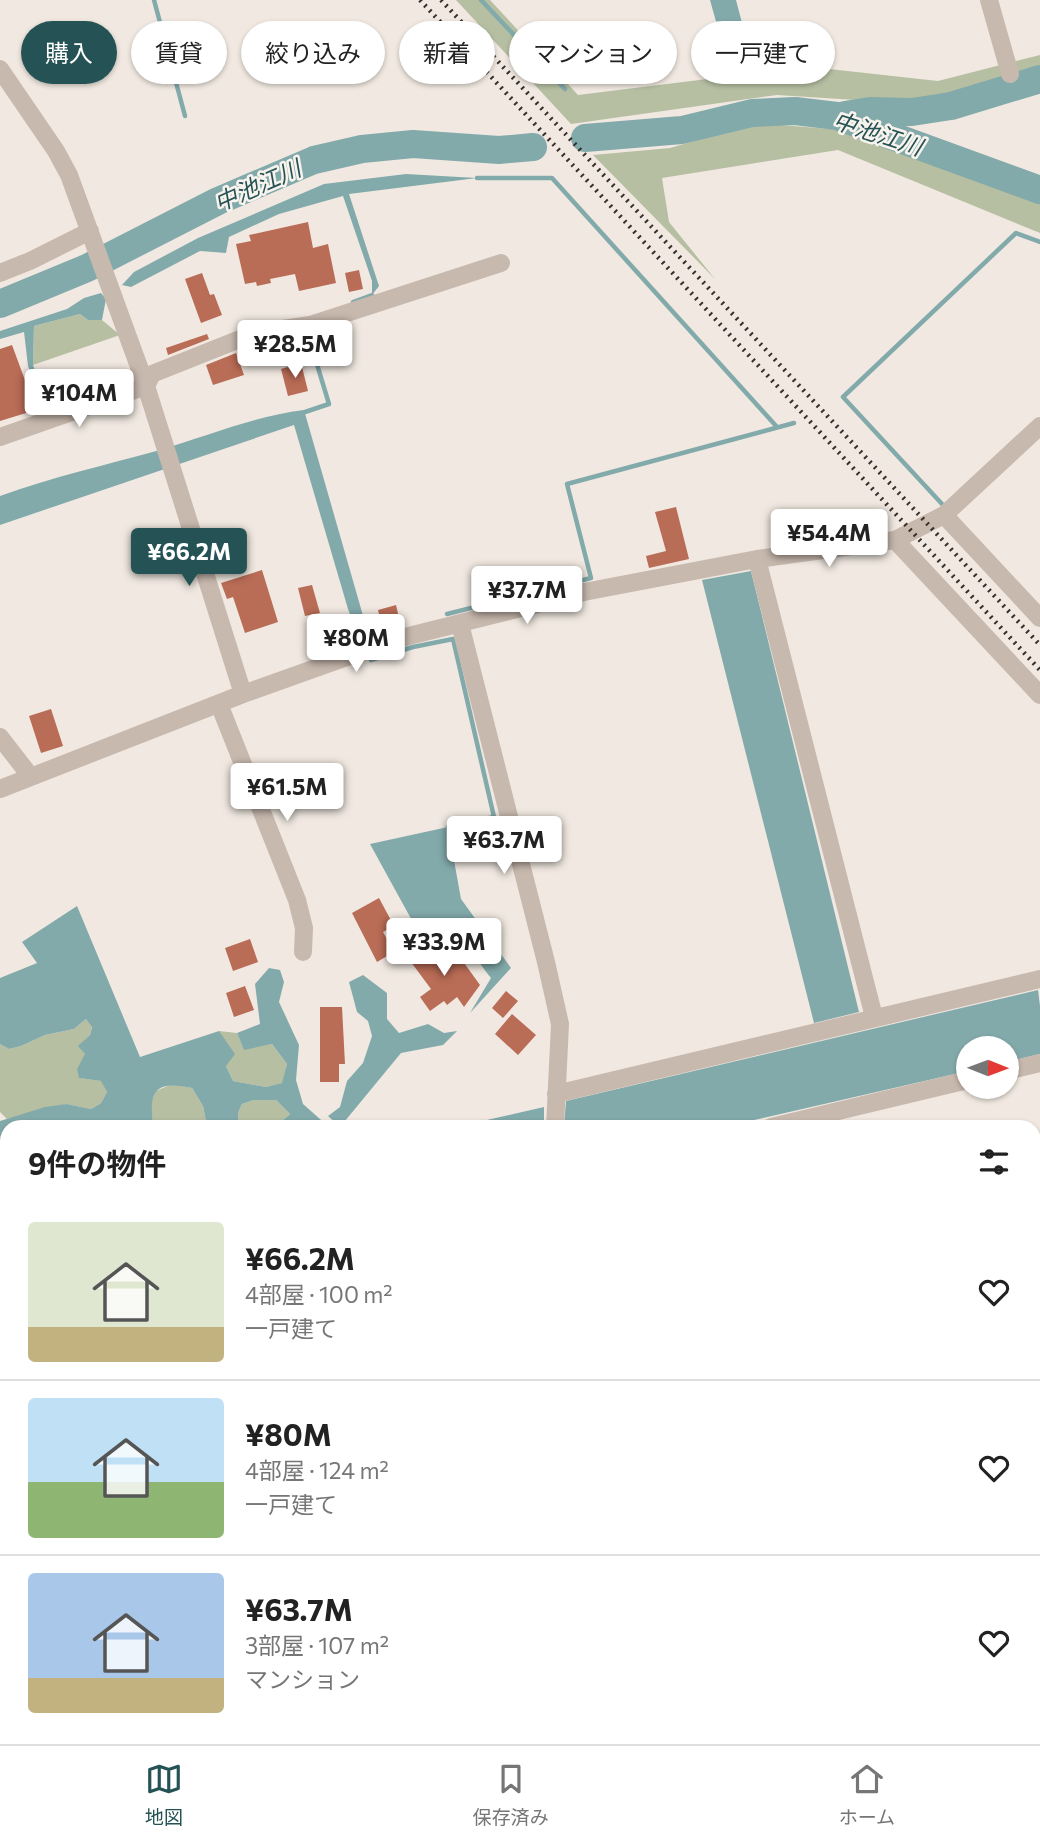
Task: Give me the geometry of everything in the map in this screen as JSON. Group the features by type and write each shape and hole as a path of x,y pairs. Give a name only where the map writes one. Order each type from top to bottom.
{"street":[{"path":"989,0 1010,74"},
{"path":"0,69 56,151 69,175 146,386 243,694"},
{"path":"0,273 90,231"},
{"path":"0,437 146,386 152,374 255,333 310,325 501,263"},
{"path":"0,789 243,694 397,639 584,592 757,559 895,540 944,515 1040,426"},
{"path":"944,515 1040,618"},
{"path":"895,540 1040,695"},
{"path":"757,559 874,1017"},
{"path":"460,624 560,1024 555,1120"},
{"path":"219,704 298,900 304,928 303,952"},
{"path":"0,737 32,777"},
{"path":"556,1094 1040,979"},
{"path":"1019,1068 1040,1063"},
{"path":"840,1119 956,1084"}],"green space":[{"path":"456,0 490,0 509,21 509,57 495,42 495,21 475,21"},
{"path":"1040,55 1040,74 947,102 887,102 777,95 571,124 534,84 568,84 578,95 691,81 691,84 835,84 835,70 938,81"},
{"path":"757,123 843,130 1040,201 1040,233 838,150 662,178 669,222 715,279 593,155 670,148"},
{"path":"80,314 88,320 102,320 120,335 33,365 34,326"},
{"path":"86,1019 92,1026 90,1035 83,1043 85,1054 80,1078 102,1081 107,1092 101,1103 91,1109 67,1104 7,1119 0,1112 0,1044 9,1049 21,1046 45,1035 74,1029"},
{"path":"219,1031 237,1033 244,1049 272,1044 287,1064 283,1083 266,1087 233,1081 226,1066"},
{"path":"172,1084 192,1088 203,1106 206,1120 153,1120 150,1102 156,1091"},
{"path":"254,1100 276,1100 290,1114 283,1120 238,1120 242,1104"}],"water":[{"path":"710,0 736,0 741,21 716,21"},
{"path":"406,174 477,178 349,194 379,286 372,295 372,281 343,196 279,214 229,237 226,253 200,251 131,287 122,285 134,272 198,238 324,184"},
{"path":"101,293 106,299 102,320 88,320 80,314 34,326 33,365 48,405 43,406 28,366 24,332 0,339 0,331 67,309 84,298"},
{"path":"304,410 370,640 361,643 348,609 294,425 0,525 0,496 249,422"},
{"path":"751,571 859,1012 814,1023 702,580"},
{"path":"448,827 461,899 511,968 470,1013 491,978 469,950 447,942 436,943 415,926 370,844"},
{"path":"77,906 140,1057 219,1031 235,1054 226,1066 233,1081 266,1087 282,1083 287,1064 272,1044 244,1050 237,1033 260,1024 255,984 269,968 280,970 284,982 279,1002 299,1045 296,1080 303,1104 321,1120 283,1120 290,1114 276,1100 254,1100 242,1104 238,1120 206,1120 203,1106 192,1088 171,1086 154,1094 153,1120 3,1120 45,1107 67,1104 91,1109 101,1103 107,1092 101,1081 79,1078 77,1069 85,1054 78,1046 90,1035 92,1027 86,1019 74,1029 45,1035 21,1046 9,1049 0,1044 0,978 37,963 22,942"},
{"path":"363,975 387,993 387,1019 399,1033 428,1024 444,1033 457,1031 443,1045 401,1053 346,1120 332,1120 328,1116 340,1107 347,1081 363,1063 372,1036 368,1021 357,1012 349,982"},
{"path":"1038,990 1040,1054 1019,1059 1019,1036 956,1036 956,1074 754,1120 565,1120 566,1101"},
{"path":"544,1107 544,1120 487,1120"}],"building":[{"path":"308,222 313,248 328,244 336,283 299,291 295,274 270,279 271,283 257,286 256,282 245,284 236,244 251,241 249,235"},
{"path":"359,270 363,289 349,292 345,273"},
{"path":"202,273 210,295 214,294 222,315 201,323 185,279"},
{"path":"207,334 209,339 168,355 166,348"},
{"path":"12,345 36,410 0,421 0,349"},
{"path":"236,353 244,375 213,385 206,365"},
{"path":"301,363 308,391 288,396 281,369"},
{"path":"676,507 689,559 649,568 646,556 666,551 655,512"},
{"path":"262,570 278,622 245,633 233,597 227,599 221,583"},
{"path":"312,585 320,613 305,616 298,588"},
{"path":"396,605 401,626 383,632 378,610"},
{"path":"51,709 63,746 41,753 29,716"},
{"path":"379,898 394,926 383,932 394,952 377,962 352,913"},
{"path":"250,939 258,962 233,971 225,948"},
{"path":"428,944 439,960 454,949 480,985 464,1007 457,997 447,1005 444,1001 430,1011 420,997 431,989 408,958"},
{"path":"245,986 254,1010 234,1017 226,993"},
{"path":"506,991 518,1001 503,1018 492,1008"},
{"path":"320,1007 342,1007 345,1064 339,1064 339,1082 320,1082"},
{"path":"512,1014 536,1035 518,1055 495,1034"}],"waterway":[{"path":"154,0 185,116"},
{"path":"481,0 565,89"},
{"path":"845,115 870,111 912,112 951,106 1040,79"},
{"name":"中池江川","path":"585,138 682,130 752,113 795,111 837,116 1040,190"},
{"name":"中池江川","path":"0,304 87,268 218,201 314,160 362,149 413,144 499,150 533,147"},
{"path":"477,178 552,178 777,427"},
{"path":"942,504 843,397 1016,233 1040,242"},
{"path":"353,302 372,295"},
{"path":"305,412 329,404 309,338"},
{"path":"447,614 591,578 567,484 794,423"},
{"path":"371,660 413,647 453,639 494,817 448,827"}],"railway":[{"path":"420,0 1040,670"},
{"path":"441,0 1040,645"}]}
